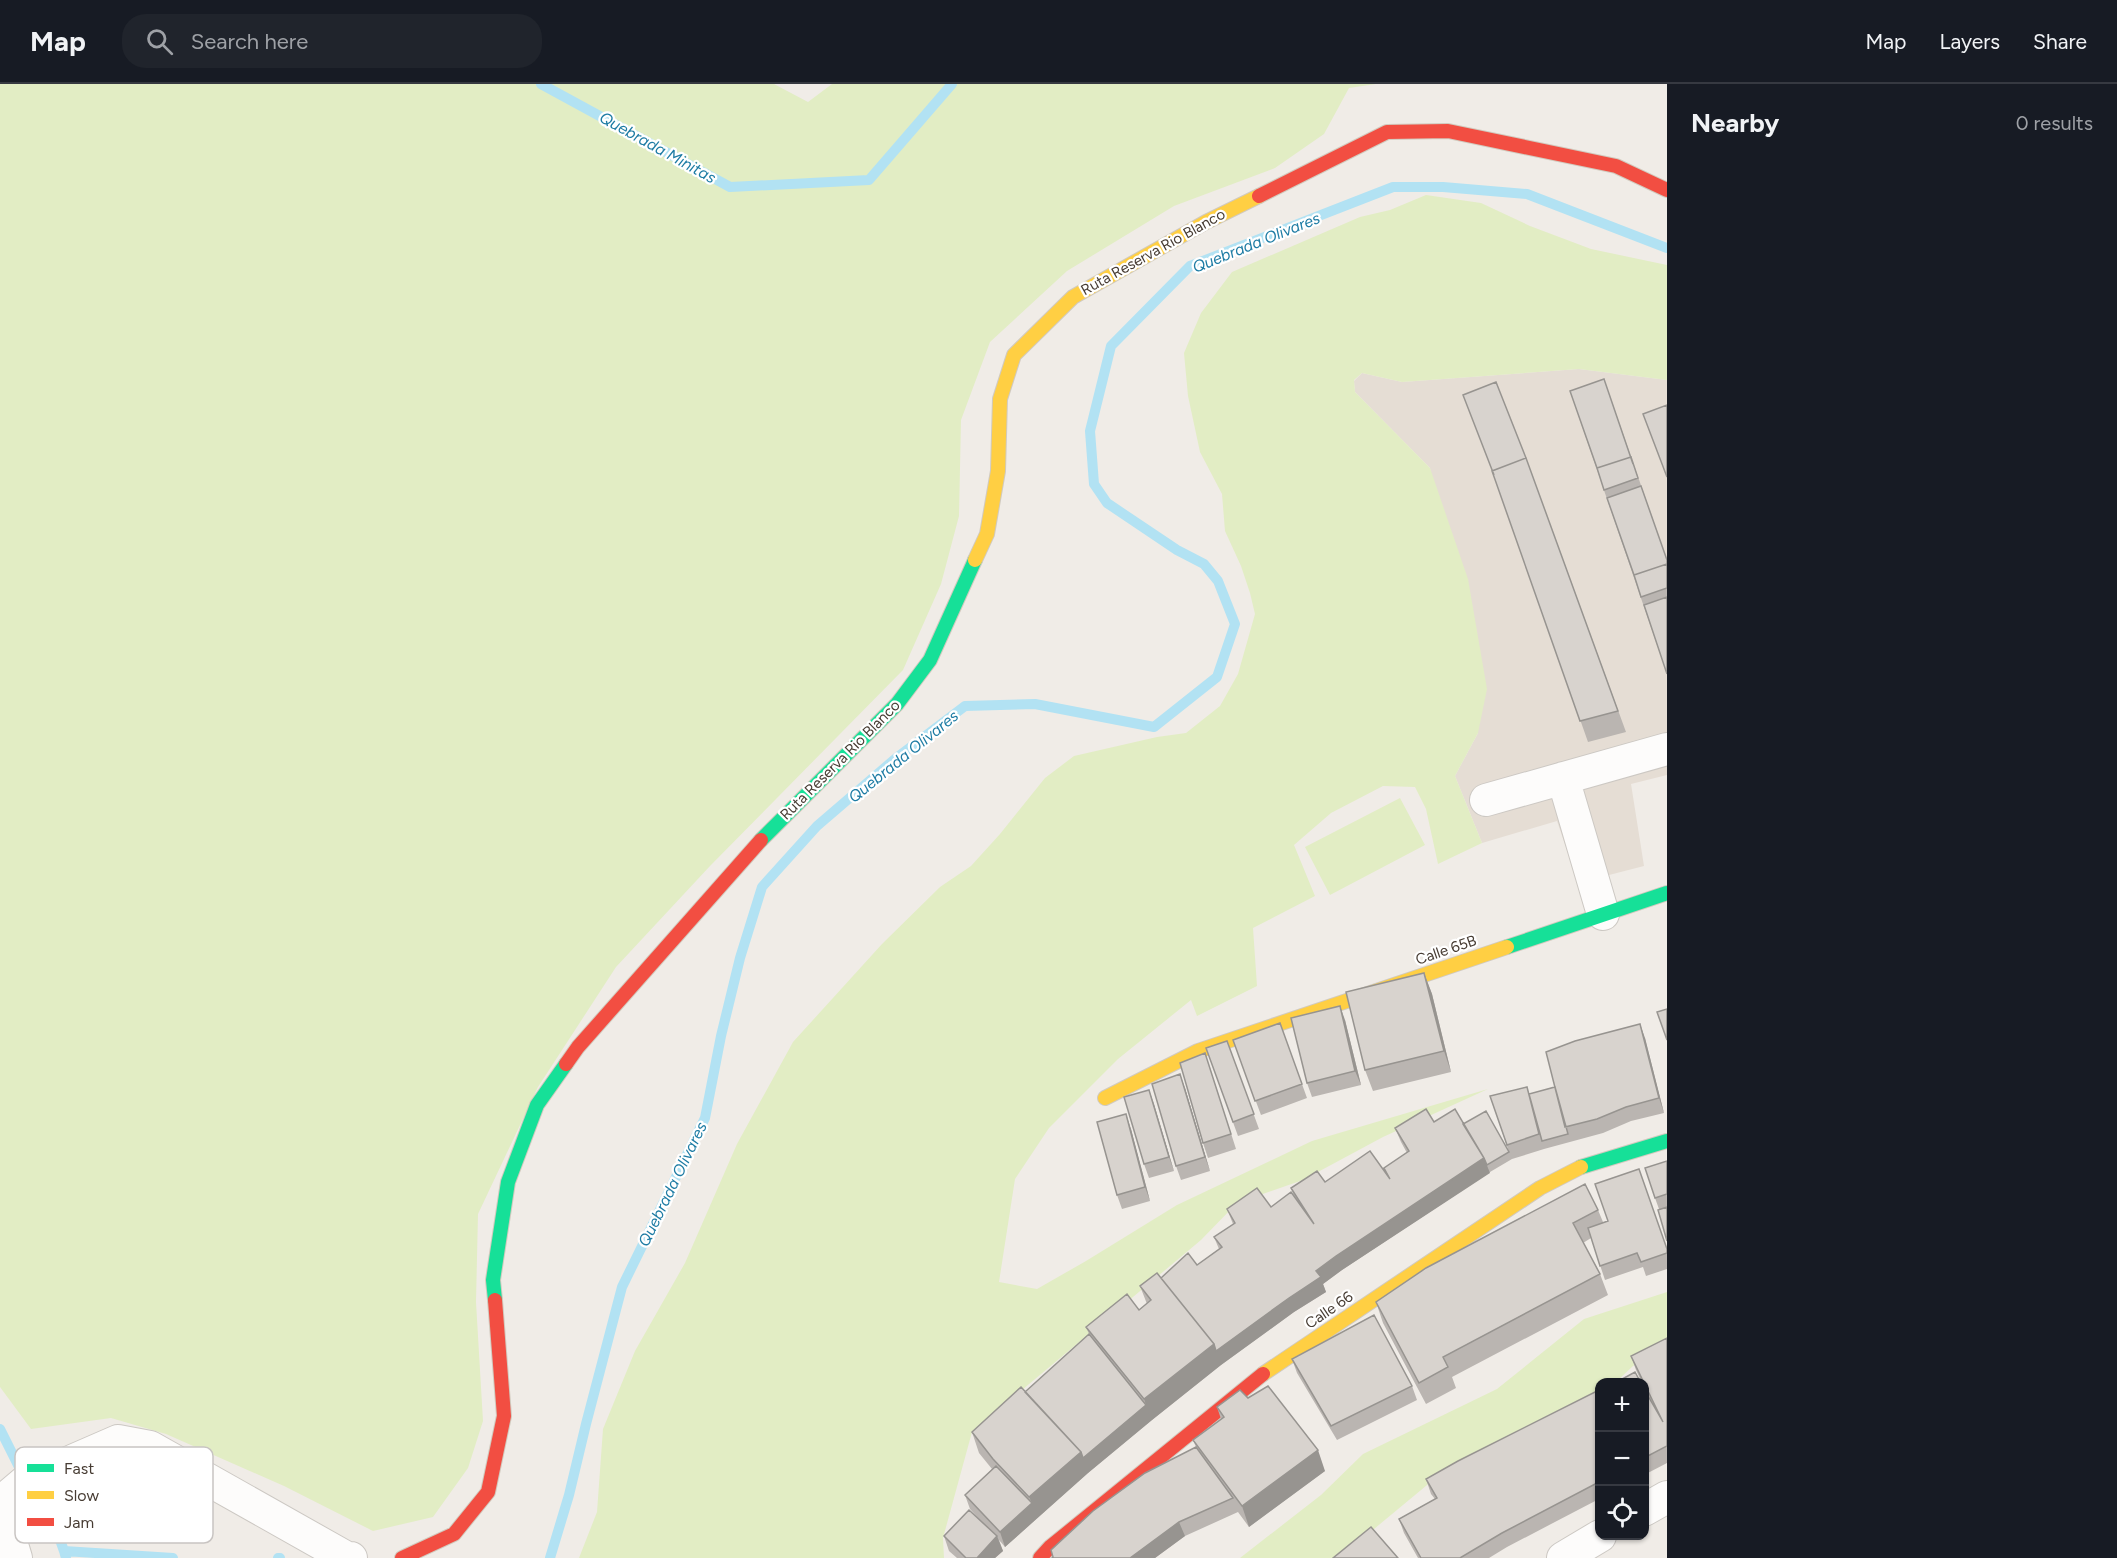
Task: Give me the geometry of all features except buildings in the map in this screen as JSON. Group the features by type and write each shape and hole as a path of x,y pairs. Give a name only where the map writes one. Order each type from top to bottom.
{"street":[{"name":"Ruta Reserva Rio Blanco","path":"402,1558 454,1534 488,1492 504,1416 493,1280 508,1182 537,1105 578,1047 770,830 897,704 930,660 987,534 998,471 1000,399 1014,356 1073,297 1206,222 1387,132 1448,131 1616,166 1667,190"},
{"path":"1486,800 1667,749"},
{"path":"1563,778 1603,914"},
{"name":"Calle 65B","path":"1105,1098 1198,1051 1667,893"},
{"name":"Calle 66","path":"1040,1558 1050,1547 1267,1371 1540,1188 1584,1166 1667,1141"},
{"path":"106,1447 118,1441 150,1447"},
{"path":"213,1482 347,1558 351,1558"},
{"path":"12,1494 15,1542"},
{"path":"1649,1507 1667,1497"},
{"path":"1563,1558 1595,1539"},
{"path":"15,1543 16,1558"}],"shaded area":[{"path":"1579,369 1667,380 1667,775 1631,784 1644,866 1578,883 1557,821 1482,843 1455,776 1478,733 1430,468 1355,392 1354,381 1362,373 1402,382"}],"green space":[{"path":"0,84 774,84 808,102 832,84 1376,84 1349,88 1324,134 1275,168 1174,206 1067,271 990,342 961,420 959,516 941,584 903,670 710,866 616,967 538,1087 478,1214 476,1302 483,1421 468,1468 433,1517 373,1531 284,1486 213,1455 213,1447 196,1447 166,1434 111,1418 31,1429 0,1387"},
{"path":"1426,195 1481,203 1530,226 1591,249 1667,265 1667,380 1579,369 1402,382 1362,373 1354,380 1355,392 1430,468 1468,579 1487,689 1478,733 1455,776 1482,843 1438,864 1426,809 1415,787 1383,786 1331,813 1294,845 1315,896 1253,928 1257,986 1197,1016 1191,1000 1118,1059 1049,1128 1015,1179 999,1282 1037,1289 1177,1205 1312,1141 1488,1089 1383,1137 1303,1180 1237,1203 1201,1240 972,1432 943,1538 944,1558 579,1558 597,1512 603,1429 635,1351 685,1263 737,1144 793,1042 882,944 940,887 971,866 1045,778 1074,756 1157,737 1186,733 1220,706 1238,674 1255,614 1241,566 1225,531 1222,494 1200,452 1188,396 1184,353 1201,313 1232,272 1360,217 1390,210"},
{"path":"1400,798 1425,845 1330,895 1305,847"},
{"path":"1667,1292 1667,1344 1633,1366 1620,1378 1595,1378 1595,1400 1444,1471 1339,1558 1240,1558 1321,1495 1363,1454 1497,1389 1584,1319"}],"waterway":[{"name":"Quebrada Minitas","path":"541,84 730,187 869,180 952,84"},
{"name":"Quebrada Olivares","path":"550,1558 569,1495 622,1287 705,1118 721,1036 740,958 762,887 817,826 895,759 965,706 1035,704 1154,727 1217,677 1235,624 1218,581 1204,564 1177,550 1107,503 1094,484 1090,431 1111,346 1190,266 1393,187 1443,187 1527,194 1667,248"},
{"name":"Quebrada Minitas","path":"0,1429 15,1459"},
{"name":"Quebrada Minitas","path":"61,1543 64,1551"},
{"name":"Quebrada Olivares","path":"66,1558 64,1551 173,1558"}],"traffic: fast":[{"path":"761,840 897,704 930,660 975,560"},
{"path":"1507,947 1667,893"},
{"path":"495,1300 493,1280 508,1182 537,1105 566,1064"},
{"path":"1581,1167 1667,1141"}],"traffic: slow":[{"path":"975,560 987,534 998,471 1000,399 1014,355 1073,297 1206,222 1259,196"},
{"path":"1105,1098 1198,1051 1507,947"},
{"path":"1263,1374 1540,1188 1581,1167"}],"traffic: jam":[{"path":"1259,196 1387,132 1448,131 1616,166 1667,190"},
{"path":"566,1064 578,1047 761,840"},
{"path":"402,1558 454,1534 488,1492 504,1416 495,1300"},
{"path":"1040,1558 1050,1547 1263,1374"}]}
